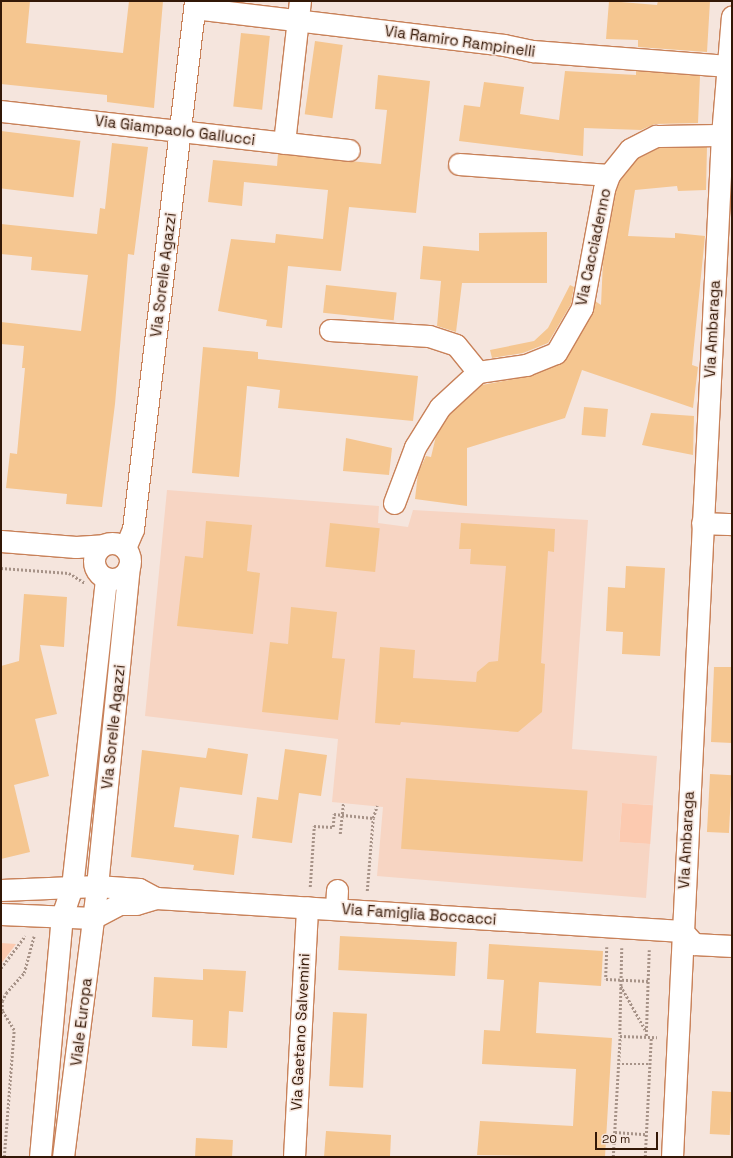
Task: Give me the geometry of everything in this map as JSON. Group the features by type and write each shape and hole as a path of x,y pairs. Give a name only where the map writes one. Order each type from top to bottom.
{"street":[{"name":"Via Ramiro Rampinelli","path":"195,5 299,11 533,51 728,72"},
{"name":"Via Sorelle Agazzi","path":"97,886 127,558 133,529 195,5"},
{"path":"284,143 299,11"},
{"name":"Via Ambaraga","path":"672,1157 722,135 732,16"},
{"name":"Via Giampaolo Gallucci","path":"1,111 349,150"},
{"name":"Via Cacciadenno","path":"478,372 526,365 556,353 582,308 604,189 609,174 630,149 656,136 722,135"},
{"name":"Via Cacciadenno","path":"459,164 609,174"},
{"path":"330,330 429,336 456,345 478,372 436,414 415,447 394,503"},
{"path":"702,523 732,524"},
{"path":"1,541 76,547 114,543 127,558 119,578 97,578"},
{"path":"97,578 94,557 103,544"},
{"path":"76,547 97,578"},
{"name":"Via Sorelle Agazzi","path":"72,887 97,578"},
{"name":"Via Famiglia Boccacci","path":"1,890 97,886 139,889 156,898"},
{"name":"Viale Europa","path":"62,1157 97,886"},
{"name":"Viale Europa","path":"40,1157 62,916 72,887"},
{"name":"Via Famiglia Boccacci","path":"94,918 119,904 136,904 156,898 305,898 682,931"},
{"name":"Via Gaetano Salvemini","path":"294,1157 305,898"},
{"path":"1,914 94,918"},
{"path":"682,931 694,944 732,946"}],"path":[{"path":"1,568 69,573 97,578"},
{"path":"340,834 343,803"},
{"path":"367,892 373,818 377,806"},
{"path":"305,898 310,889 314,826 333,828 334,814 373,818"},
{"path":"1,968 26,934"},
{"path":"4,1157 14,1030 2,1011 2,1001 6,992 24,973 33,938"},
{"path":"608,943 606,979 648,981"},
{"path":"613,1157 620,1036 622,944"},
{"path":"646,1036 649,945"},
{"path":"621,986 646,1032"},
{"path":"620,1036 678,1038"},
{"path":"645,1157 651,1037"},
{"path":"618,1064 649,1064"},
{"path":"615,1132 646,1134"}],"shaded area":[{"path":"167,490 379,506 378,523 408,527 413,510 588,520 572,749 657,756 653,805 622,803 619,842 650,844 646,898 377,876 383,807 332,802 338,739 145,716"},
{"path":"622,803 653,805 650,844 619,842"},
{"path":"1,943 16,944 1,964"}],"building":[{"path":"1,1 30,1 26,43 123,53 129,1 163,1 154,108 107,102 107,95 1,84"},
{"path":"609,1 657,5 658,1 710,1 707,52 638,47 638,40 606,39"},
{"path":"241,33 270,36 262,110 233,107"},
{"path":"315,41 343,45 332,118 305,114"},
{"path":"565,71 636,75 636,71 700,76 698,123 655,124 641,130 584,128 583,156 459,141 464,105 480,107 484,82 524,87 520,114 559,120"},
{"path":"378,75 430,81 416,213 349,207 341,271 288,266 282,328 266,326 267,320 218,311 231,239 275,243 276,234 323,239 328,190 244,182 242,206 208,202 213,160 277,166 278,154 381,164 387,110 375,109"},
{"path":"1,131 80,141 73,197 1,188"},
{"path":"112,143 148,147 134,255 128,254 115,404 102,507 66,504 67,494 6,488 10,453 17,454 25,368 22,368 24,346 1,344 1,322 81,331 88,275 31,270 32,257 1,254 1,224 97,234 100,208 105,209"},
{"path":"707,147 706,190 678,191 677,186 635,190 628,236 675,238 675,233 705,236 692,365 698,367 693,408 582,370 565,418 467,448 467,506 415,499 418,473 426,456 431,457 436,436 449,415 482,385 530,376 560,364 566,359 592,314 595,301 601,305 603,261 616,192 620,181 637,159 659,148"},
{"path":"547,232 547,283 462,283 456,332 437,326 441,281 420,279 423,246 479,251 479,233"},
{"path":"326,285 397,292 394,320 323,313"},
{"path":"570,285 574,287 571,304 548,343 523,353 492,358 490,350 534,341 548,328"},
{"path":"203,347 258,352 258,359 418,376 413,421 278,408 280,390 247,386 239,477 192,473"},
{"path":"584,407 608,409 605,437 582,435"},
{"path":"651,413 694,416 693,455 642,445"},
{"path":"346,438 392,448 389,475 343,471"},
{"path":"206,521 252,525 247,571 260,573 253,634 177,626 185,556 203,558"},
{"path":"330,523 380,528 375,572 325,567"},
{"path":"461,523 555,529 554,552 548,551 541,663 545,664 542,712 518,732 401,722 400,725 375,723 380,647 415,650 413,678 476,682 477,672 489,662 498,661 506,566 470,564 471,549 459,549"},
{"path":"626,566 665,568 660,656 622,654 623,632 606,631 608,587 625,588"},
{"path":"24,594 67,597 64,647 40,645 57,714 35,719 49,776 14,785 30,852 1,859 1,666 19,661"},
{"path":"291,607 337,612 332,658 345,659 338,720 262,712 270,642 288,644"},
{"path":"714,667 732,667 732,743 711,742"},
{"path":"208,748 248,754 242,795 180,787 174,827 239,835 234,875 193,870 194,865 131,857 142,750 206,758"},
{"path":"285,749 327,755 321,796 299,793 292,843 252,838 257,797 278,800"},
{"path":"710,774 732,775 729,833 707,832"},
{"path":"406,778 588,791 583,862 401,849"},
{"path":"340,936 457,942 455,976 338,970"},
{"path":"489,944 603,951 601,986 539,982 536,1033 612,1038 605,1157 477,1155 480,1121 573,1126 576,1069 482,1064 484,1030 500,1031 504,980 487,979"},
{"path":"203,969 246,971 243,1012 229,1011 227,1048 192,1046 193,1020 152,1017 154,977 203,980"},
{"path":"333,1012 367,1014 363,1088 329,1086"},
{"path":"712,1091 732,1092 730,1135 710,1134"},
{"path":"326,1131 391,1135 390,1157 324,1157"},
{"path":"196,1138 233,1140 232,1157 195,1157"}]}
